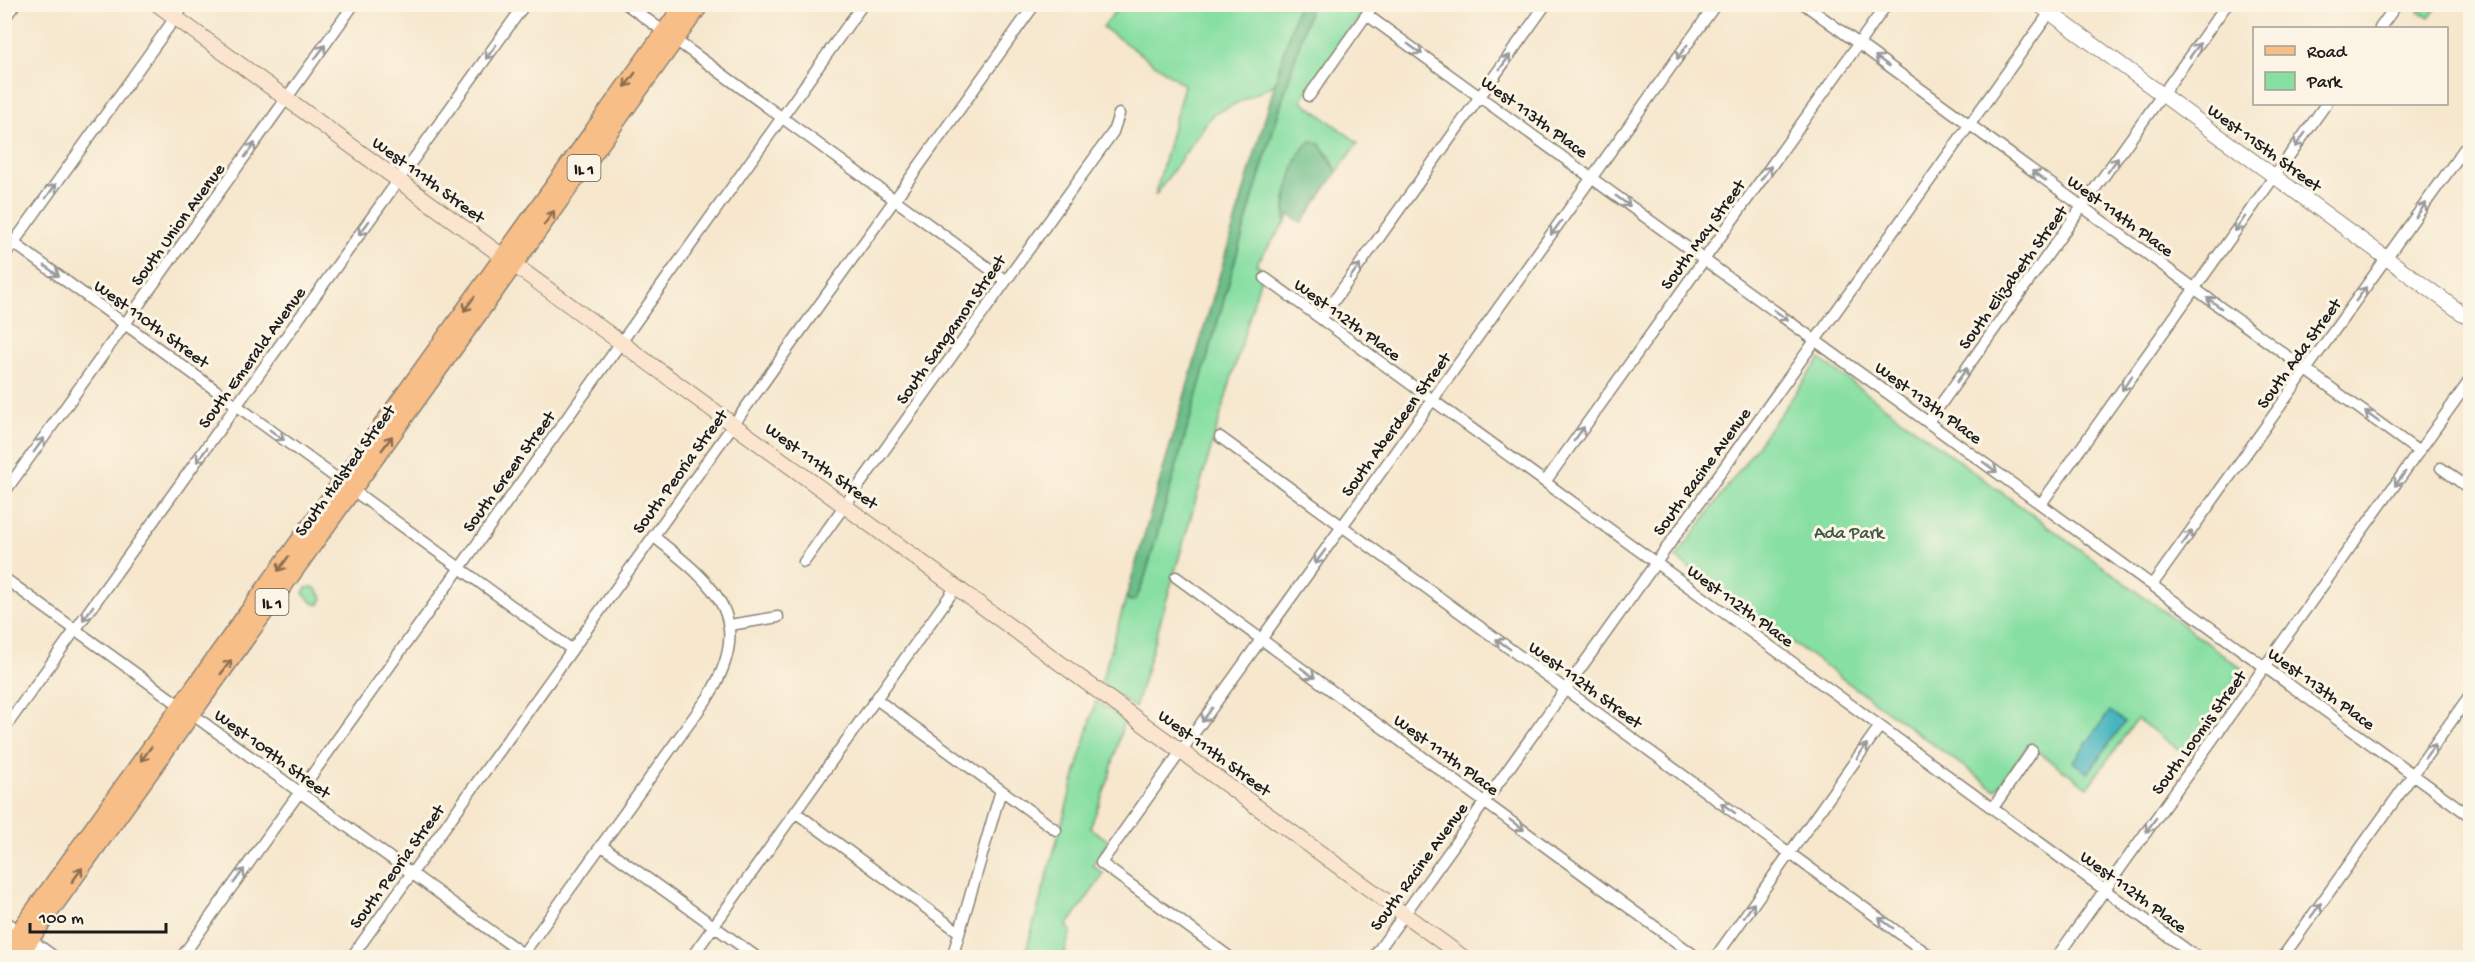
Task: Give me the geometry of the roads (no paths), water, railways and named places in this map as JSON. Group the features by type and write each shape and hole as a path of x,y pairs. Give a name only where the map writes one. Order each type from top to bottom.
{"main road":[{"name":"West 111th Street","path":"157,4 1464,957"},
{"name":"South Halsted Street","path":"670,36 684,4"},
{"name":"South Halsted Street","path":"4,952 25,935 670,36 701,4"},
{"name":"South Halsted Street","path":"18,957 25,935"}],"street":[{"path":"4,19 15,4"},
{"path":"4,256 9,240 185,4"},
{"name":"South Union Avenue","path":"4,493 354,4"},
{"name":"South Emerald Avenue","path":"4,729 525,4"},
{"path":"626,4 1005,280"},
{"name":"South Green Street","path":"181,957 863,4"},
{"name":"South Peoria Street","path":"351,957 1035,4"},
{"path":"1309,96 1374,4"},
{"path":"1321,319 1546,4"},
{"name":"South Aberdeen Street","path":"1231,957 1101,863 1716,4"},
{"name":"West 114th Place","path":"1804,4 2419,452"},
{"name":"South May Street","path":"1545,482 1887,4"},
{"name":"West 115th Street","path":"2038,4 2053,9 2162,95 2470,319"},
{"name":"South Elizabeth Street","path":"1928,422 2227,4"},
{"path":"2381,27 2397,4"},
{"name":"South Racine Avenue","path":"1372,957 2053,9"},
{"name":"West 113th Place","path":"1367,15 2470,816"},
{"path":"2041,504 2325,105"},
{"name":"South Sangamon Street","path":"804,562 1113,132 1119,114"},
{"name":"South Ada Street","path":"2152,585 2470,141"},
{"name":"West 110th Street","path":"9,240 571,649"},
{"name":"West 112th Place","path":"1265,279 2198,957"},
{"name":"South Loomis Street","path":"2056,957 2470,380"},
{"name":"West 112th Street","path":"1220,437 1933,957"},
{"path":"2441,468 2470,489"},
{"path":"521,956 717,683 726,658 730,625 719,598 708,582 653,536"},
{"name":"West 111th Place","path":"1176,577 1698,957"},
{"name":"West 109th Street","path":"4,578 411,873 521,956"},
{"path":"691,957 956,587"},
{"path":"730,625 778,617"},
{"path":"2282,957 2470,695"},
{"path":"876,699 1056,830"},
{"path":"1715,957 1880,726"},
{"path":"1993,808 2032,751"},
{"path":"952,957 1001,790"},
{"path":"795,812 959,932"},
{"path":"601,845 758,957"},
{"path":"4,920 56,957"}],"water":[{"path":"2110,711 2125,722 2088,773 2073,762"}],"park label":[{"name":"Ada Park","path":"1849,532"}]}
